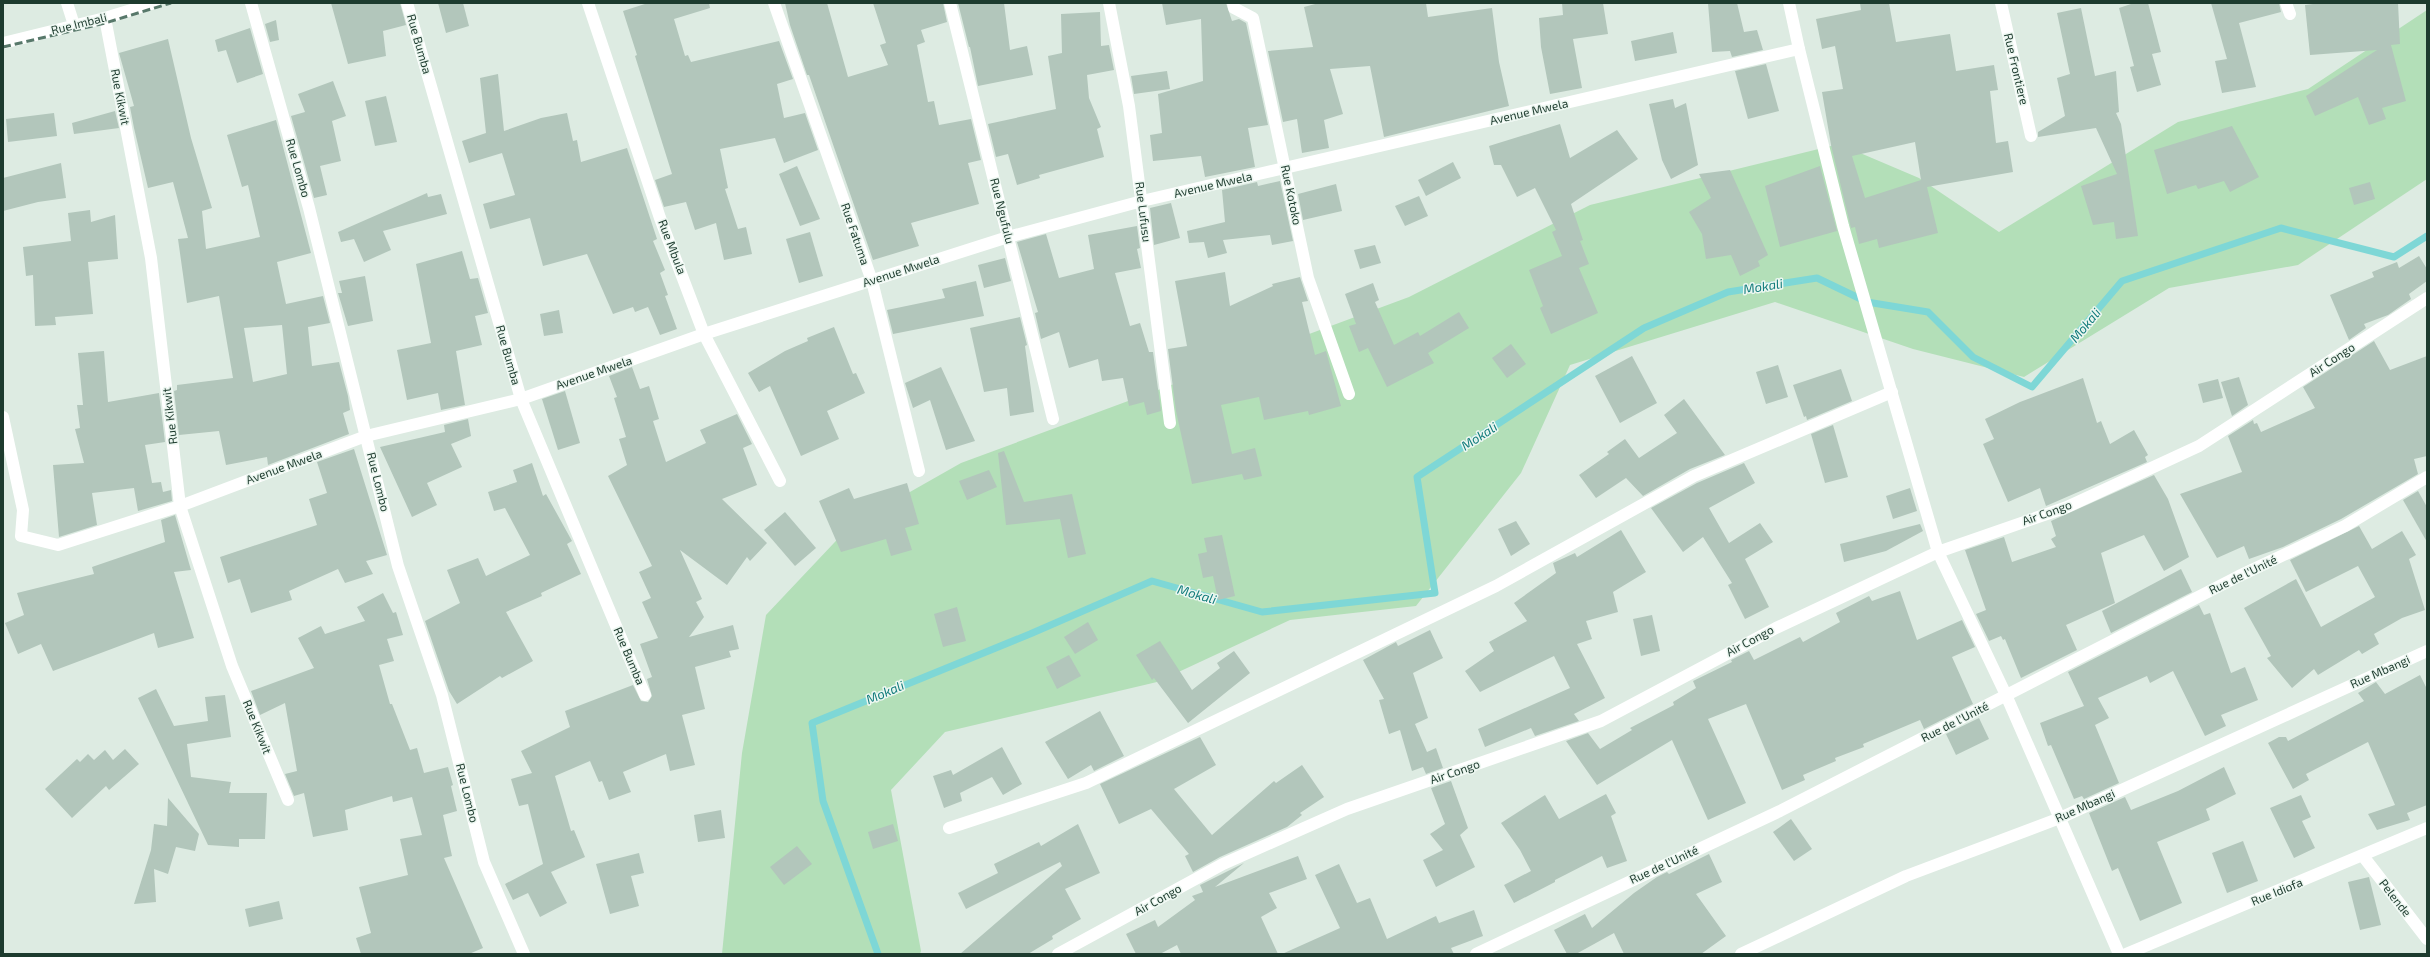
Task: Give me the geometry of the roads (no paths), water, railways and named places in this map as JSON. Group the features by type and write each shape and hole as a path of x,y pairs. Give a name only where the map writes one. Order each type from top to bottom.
{"street":[{"path":"67,3 74,25"},
{"name":"Rue Imbali","path":"3,43 105,18 154,3"},
{"name":"Rue Lombo","path":"251,3 309,208 398,566 442,695 484,862 524,954"},
{"name":"Rue Bumba","path":"407,3 521,399 645,695"},
{"name":"Rue Mbula","path":"588,3 660,218 704,334 780,481"},
{"name":"Rue Fatuma","path":"774,3 872,281 919,471"},
{"name":"Rue Ngufulu","path":"950,3 1053,419"},
{"name":"Rue Lufusu","path":"1109,3 1129,106 1170,423"},
{"name":"Rue Kotoko","path":"1233,3 1234,8 1253,18 1308,278 1349,394"},
{"path":"1790,3 1799,49 1843,226 1938,552 2006,696 2119,954"},
{"name":"Rue Frontiere","path":"2001,3 2031,136"},
{"name":"Rue Kikwit","path":"105,18 151,258 180,506 232,666 288,800"},
{"name":"Avenue Mwela","path":"3,417 23,510 21,536 58,545 180,506 366,436 521,399 704,334 1008,237 1142,201 1799,49"},
{"name":"Air Congo","path":"1058,954 1223,864 1348,809 1601,721 1776,628 1938,552 2067,507 2198,446 2427,298"},
{"path":"949,828 1086,783 1496,586 1694,476 1892,392"},
{"name":"Rue de l'Unité","path":"1476,954 1780,811 2239,576 2345,526 2427,477"},
{"name":"Rue Mbangi","path":"1741,954 1906,876 2060,818 2427,651"},
{"name":"Rue Idiofa","path":"2126,954 2427,828"},
{"name":"Pelende","path":"2363,856 2427,939"}],"waterway":[{"name":"Mokali","path":"878,954 823,801 812,723 1030,634 1152,581 1262,612 1435,593 1417,477 1644,328 1728,292 1817,278 1867,302 1928,312 1973,357 2032,387 2122,281 2281,228 2394,257 2427,236"}],"railway":[{"path":"3,47 105,23 171,3"}]}
